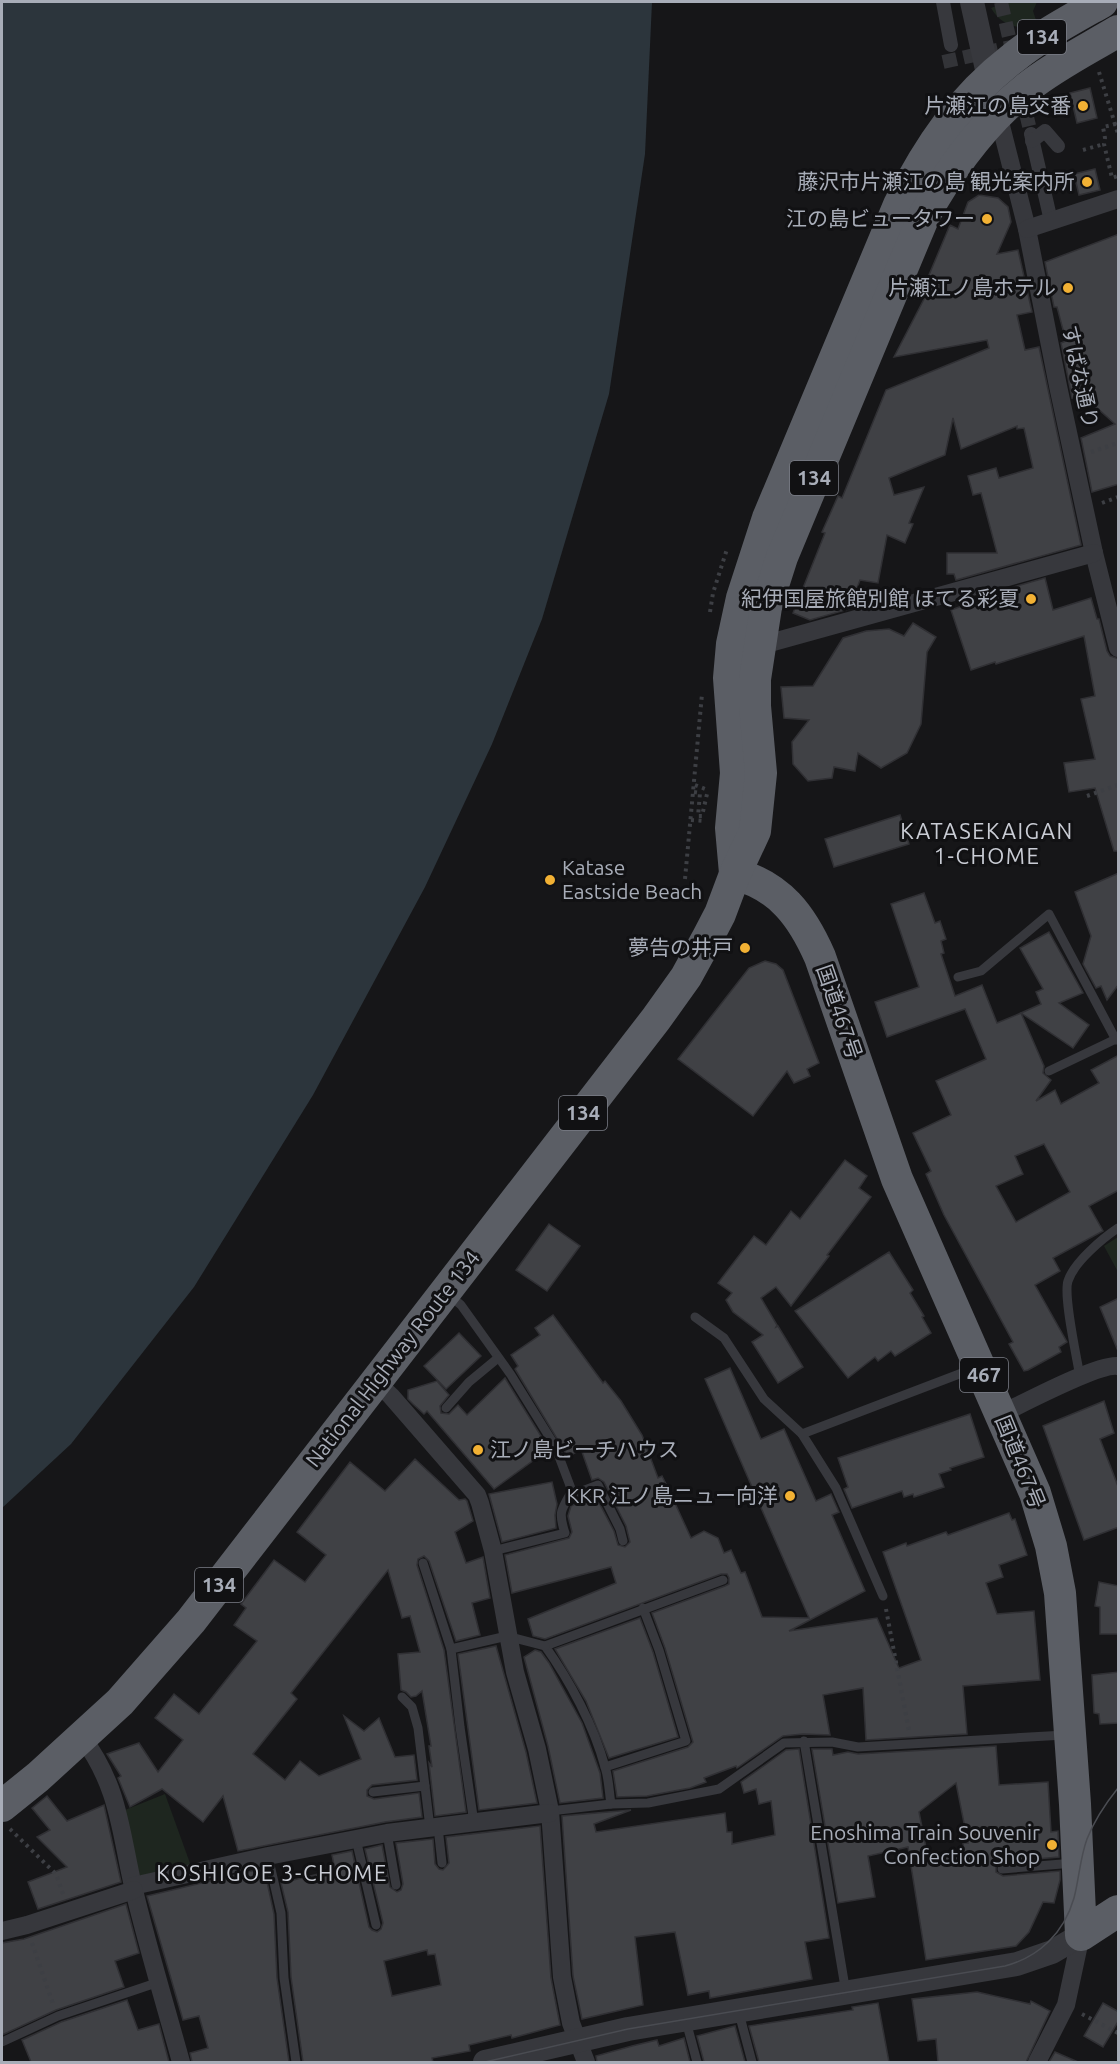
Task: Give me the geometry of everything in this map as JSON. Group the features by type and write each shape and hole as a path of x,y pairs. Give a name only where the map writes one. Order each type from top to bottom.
{"highway":[{"name":"National Highway Route 134","path":"735,874 731,828 736,773 729,678 732,644 742,598 768,518 899,205 919,164 938,136 988,79 1042,37 1102,2"},
{"name":"National Highway Route 134","path":"3,1815 38,1777 120,1702 191,1621 656,1019 686,977 720,914 755,831 761,787 755,706 759,646 766,607 792,528 924,216 942,182 980,132 998,114 1052,70 1107,46"},
{"name":"国道467号","path":"735,874 749,878 770,890 791,908 809,931 897,1179 1035,1493 1052,1546 1060,1593 1081,1935"},
{"path":"1081,1935 1119,1911"}],"street":[{"path":"943,2 951,45"},
{"path":"972,2 988,79 998,114"},
{"name":"すばな通り","path":"998,114 1028,229 1074,458 1119,648"},
{"path":"1050,221 1031,138 1045,131 1058,146"},
{"path":"1028,229 1119,199"},
{"path":"759,646 1095,553"},
{"path":"1001,1414 1080,1377 1111,1365 1119,1366"},
{"path":"376,1382 391,1396 477,1496 493,1551 507,1636 537,1749 550,1812 561,1977 576,2040 586,2062"},
{"path":"82,1737 93,1752 114,1795 134,1888 180,2062"},
{"path":"2,1931 27,1925 134,1888 268,1856 387,1833 550,1812"},
{"path":"485,2062 576,2040 686,2019 1017,1964 1052,1952 1081,1935"},
{"path":"1037,2062 1066,2005 1081,1935"}],"lane":[{"path":"958,977 981,971 1049,914 1117,1039 1049,1071"},
{"path":"1080,1377 1067,1297 1067,1282 1074,1269 1119,1228"},
{"path":"445,1292 461,1305 555,1446 572,1491"},
{"path":"695,1317 724,1338 764,1399 802,1434 836,1488 883,1596"},
{"path":"446,1408 469,1382 498,1358"},
{"path":"802,1434 980,1366"},
{"path":"572,1491 577,1493 598,1485 620,1529 623,1541"},
{"path":"493,1551 565,1533 560,1517 561,1509 572,1491"},
{"path":"423,1563 451,1649 474,1823"},
{"path":"451,1649 507,1636 545,1646 723,1580"},
{"path":"605,1767 686,1740 644,1608"},
{"path":"545,1646 566,1676 584,1713 605,1767 611,1804"},
{"path":"402,1697 412,1707 416,1716 425,1786 442,1863"},
{"path":"550,1812 611,1804 648,1803 719,1789 784,1743 832,1742 858,1747 1070,1734"},
{"path":"804,1741 846,1994"},
{"path":"373,1792 425,1786"},
{"path":"387,1833 396,1885"},
{"path":"356,1839 376,1925"},
{"path":"268,1856 281,1913 284,1978 296,2062"},
{"path":"1002,1869 1077,1863"},
{"path":"2,2042 58,2016 159,1982"},
{"path":"739,2010 752,2062"},
{"path":"686,2019 697,2062"}],"path":[{"path":"1107,46 1119,134"},
{"path":"1116,124 1103,127 1104,144 1112,178 1119,176"},
{"path":"1083,150 1104,144"},
{"path":"1074,458 1119,443"},
{"path":"708,621 713,593 727,549"},
{"path":"685,879 702,693"},
{"path":"695,785 708,790"},
{"path":"1087,796 1119,785"},
{"path":"692,820 704,821 706,810 710,810"},
{"path":"891,1628 911,1744"},
{"path":"3,1815 56,1874 69,1911"},
{"path":"27,1925 58,2016"},
{"path":"1066,2005 1119,2033"}],"shaded area":[{"path":"2,2 652,2 645,154 609,394 542,619 492,744 425,887 313,1095 194,1287 71,1444 2,1508"},
{"path":"995,2 1037,2 1033,11 1038,26 1017,27 1005,23 991,8 996,6"},
{"path":"1118,1237 1118,1272 1104,1246"},
{"path":"165,1794 191,1866 144,1877 138,1874 125,1810"}],"building":[{"name":"片瀬江の島交番","path":"1090,88 1097,118 1077,123 1070,93"},
{"name":"藤沢市片瀬江の島 観光案内所","path":"1095,169 1100,190 1079,195 1074,174"},
{"path":"979,195 998,198 1008,207 1011,222 997,254 1018,250 1032,312 1017,315 1025,350 1039,347 1081,545 956,580 954,574 947,574 947,553 997,553 981,493 973,495 968,476 996,468 999,478 1033,468 1024,428 1017,429 1017,426 961,449 953,418 945,455 889,478 894,495 924,487 909,523 913,524 905,543 887,535 878,583 860,580 849,609 810,620 793,613 825,533 822,532 838,496 842,498 886,390 989,348 987,340 894,357 924,299 921,294 950,225 958,229 968,202"},
{"path":"1119,234 1119,484 1092,492 1081,438 1115,424 1096,407 1090,394 1072,398 1061,343 1066,341 1057,307 1054,307 1045,262"},
{"path":"1045,578 1053,610 1091,598 1107,651 1110,656 1119,659 1119,851 1114,851 1095,788 1069,792 1064,763 1095,759 1081,699 1095,696 1084,636 971,670 951,610 962,606 961,602"},
{"path":"913,623 936,637 927,652 921,724 907,753 881,768 858,753 855,771 834,767 832,778 808,781 793,764 792,742 809,720 784,718 781,687 813,686 843,638 866,631 889,629 904,636"},
{"path":"900,815 909,844 834,867 825,839"},
{"path":"1119,873 1119,984 1107,1000 1101,986 1096,988 1083,964 1091,936 1075,892"},
{"path":"924,893 935,923 940,921 946,939 941,941 944,953 941,954 955,996 982,985 997,1023 1021,1013 1044,1066 1043,1073 1051,1080 1036,1101 1055,1090 1061,1104 1099,1083 1091,1070 1119,1055 1119,1190 1089,1206 1103,1231 1053,1258 1060,1271 1035,1285 1067,1342 1059,1347 1061,1352 1028,1370 1024,1371 1009,1344 1013,1342 944,1215 926,1174 931,1171 913,1133 951,1115 936,1081 986,1059 965,1009 887,1037 875,1002 919,987 891,904","holes":["1044,1144 1070,1192 1016,1222 996,1186 1023,1174 1015,1156"]},
{"path":"1049,932 1083,993 1059,1003 1089,1025 1073,1048 1021,1013 1041,1004 1036,992 1043,989 1020,948"},
{"path":"765,961 776,964 783,970 819,1063 807,1069 810,1076 794,1083 787,1071 753,1116 678,1059 749,968"},
{"path":"845,1160 867,1176 859,1188 871,1197 791,1306 776,1287 761,1298 777,1325 776,1327 778,1326 803,1367 778,1383 752,1342 763,1335 733,1312 726,1300 732,1293 718,1283 754,1236 766,1245 791,1211 800,1219"},
{"path":"549,1224 580,1246 547,1291 516,1270"},
{"path":"889,1252 913,1290 910,1293 931,1333 895,1356 891,1351 878,1361 875,1357 848,1378 795,1311"},
{"path":"1119,1298 1119,1351 1118,1351 1100,1307"},
{"path":"553,1315 603,1383 605,1381 621,1401 642,1435 658,1478 662,1476 691,1538 704,1531 718,1538 724,1553 731,1550 741,1573 745,1572 762,1617 809,1618 705,1379 730,1368 761,1439 784,1429 816,1501 831,1494 839,1512 832,1515 865,1591 789,1631 877,1618 899,1668 921,1660 883,1552 946,1532 948,1535 1009,1513 1012,1520 1015,1519 1027,1555 999,1565 1003,1577 986,1583 997,1614 1034,1611 1040,1680 963,1686 967,1734 866,1740 863,1688 823,1695 830,1735 783,1736 737,1768 736,1766 704,1778 706,1782 690,1788 647,1796 617,1797 613,1771 688,1747 693,1742 652,1613 725,1586 729,1584 729,1578 727,1574 721,1574 545,1639 533,1636 528,1619 616,1583 611,1567 512,1593 505,1555 569,1538 572,1532 568,1516 571,1506 595,1495 614,1531 618,1545 625,1547 630,1542 626,1526 604,1482 598,1478 592,1480 581,1449 568,1457 515,1369 518,1366 511,1355 540,1335 535,1328"},
{"path":"459,1333 481,1356 446,1389 424,1366"},
{"path":"505,1378 549,1449 494,1489 427,1411 424,1414 408,1399 408,1390 437,1381 449,1395 440,1406 441,1413 449,1414 458,1405 467,1415"},
{"path":"1104,1401 1114,1433 1100,1439 1119,1489 1119,1527 1084,1540 1043,1426"},
{"path":"970,1414 984,1457 939,1474 944,1487 914,1497 913,1494 904,1497 902,1491 852,1508 844,1489 848,1487 838,1458"},
{"path":"415,1459 459,1500 467,1501 473,1521 455,1532 466,1563 483,1557 490,1598 472,1603 480,1635 456,1641 429,1561 424,1556 418,1559 417,1565 444,1650 466,1812 435,1816 429,1763 432,1767 429,1746 431,1746 422,1691 411,1697 401,1690 398,1654 420,1652 410,1616 402,1618 388,1570 291,1693 297,1699 253,1754 285,1780 300,1761 319,1776 361,1759 344,1716 364,1731 379,1718 395,1757 414,1755 417,1780 372,1785 367,1790 367,1796 374,1799 419,1793 422,1817 385,1822 238,1851 223,1796 203,1822 162,1789 130,1807 118,1778 121,1776 107,1754 139,1743 158,1772 183,1740 155,1718 174,1694 199,1714 257,1641 234,1625 246,1608 241,1604 274,1560 305,1582 326,1555 297,1532 350,1462 385,1491"},
{"path":"552,1482 557,1504 556,1528 502,1542 489,1494"},
{"path":"1099,1582 1119,1586 1119,1634 1100,1634 1100,1607 1095,1606"},
{"path":"640,1618 653,1652 678,1737 609,1758 586,1701 555,1649"},
{"path":"496,1646 526,1752 537,1803 479,1810 458,1654"},
{"path":"535,1650 541,1652 549,1663 582,1723 600,1773 603,1798 560,1803 548,1746 524,1657"},
{"path":"1119,1672 1119,1723 1100,1724 1099,1714 1094,1713 1092,1675"},
{"path":"996,1746 999,1785 1048,1782 1051,1832 1058,1831 1059,1857 1001,1862 996,1867 996,1872 1003,1876 1060,1871 1054,1903 1043,1902 1029,1932 1016,1946 926,1960 908,1847 868,1856 875,1897 838,1903 812,1749 832,1749 833,1755 848,1752 858,1754","holes":["956,1783 968,1843 963,1843 964,1852 928,1858 919,1812"]},
{"path":"799,1749 829,1938 805,1942 812,1979 710,1998 709,1991 688,1995 675,1932 635,1937 643,2005 582,2019 573,1976 562,1816 631,1810 594,1824 596,1832 725,1813 727,1832 732,1832 732,1844 775,1835 771,1801 759,1804 756,1789 744,1793 741,1782 786,1750"},
{"path":"47,1796 67,1821 104,1805 121,1882 38,1909 28,1882 67,1867 37,1837 50,1830 32,1808"},
{"path":"540,1826 551,1978 560,2025 512,2038 511,2035 469,2045 470,2051 432,2058 433,2062 303,2062 291,1977 288,1912 281,1883 335,1870 332,1855 352,1851 369,1927 377,1932 383,1923 365,1849 382,1845 390,1887 397,1892 401,1890 403,1884 396,1843 433,1839 435,1864 443,1870 449,1863 446,1837","holes":["427,1950 428,1955 435,1954 441,1985 392,1996 384,1961"]},
{"path":"264,1868 274,1914 277,1978 289,2062 192,2062 190,2053 208,2048 199,2016 183,2020 147,1896"},
{"path":"126,1904 139,1953 115,1961 124,1987 56,2010 2,2035 2,1943 24,1939"},
{"path":"977,1992 1030,2004 1031,2001 1050,2011 1026,2062 938,2062 936,2039 918,2041 912,1999"},
{"path":"127,2000 138,2030 159,2024 169,2062 31,2062 22,2040 61,2022"},
{"path":"878,2003 889,2062 759,2062 749,2026 853,2010 852,2007"},
{"path":"1103,2003 1119,2012 1119,2020 1103,2047 1084,2036"},
{"path":"735,2026 745,2062 704,2062 697,2036"},
{"path":"684,2038 690,2062 597,2062 596,2056 632,2046 657,2040 659,2046"},
{"path":"1055,2052 1078,2062 1049,2062"}],"tunnel":[{"path":"1001,2 1014,59"},
{"path":"943,62 1011,47"},
{"path":"1021,92 1031,134"}],"tram line":[{"path":"485,2062 628,2029 1005,1966 1017,1962 1039,1950 1057,1933 1064,1922 1074,1898 1087,1839 1101,1812 1118,1788"}],"place":[{"name":"片瀬江の島交番","path":"1083,106"},
{"name":"藤沢市片瀬江の島 観光案内所","path":"1087,182"},
{"name":"江の島ビュータワー","path":"987,219"},
{"name":"片瀬江ノ島ホテル","path":"1068,288"},
{"name":"紀伊国屋旅館別館 ほてる彩夏","path":"1031,599"},
{"name":"Katase Eastside Beach","path":"550,880"},
{"name":"夢告の井戸","path":"745,948"},
{"name":"江ノ島ビーチハウス","path":"478,1450"},
{"name":"KKR 江ノ島ニュー向洋","path":"790,1496"},
{"name":"Enoshima Train Souvenir Confection Shop","path":"1052,1845"}],"district":[{"name":"KATASEKAIGAN 1-CHOME","path":"987,844"},
{"name":"KOSHIGOE 3-CHOME","path":"272,1873"}]}
